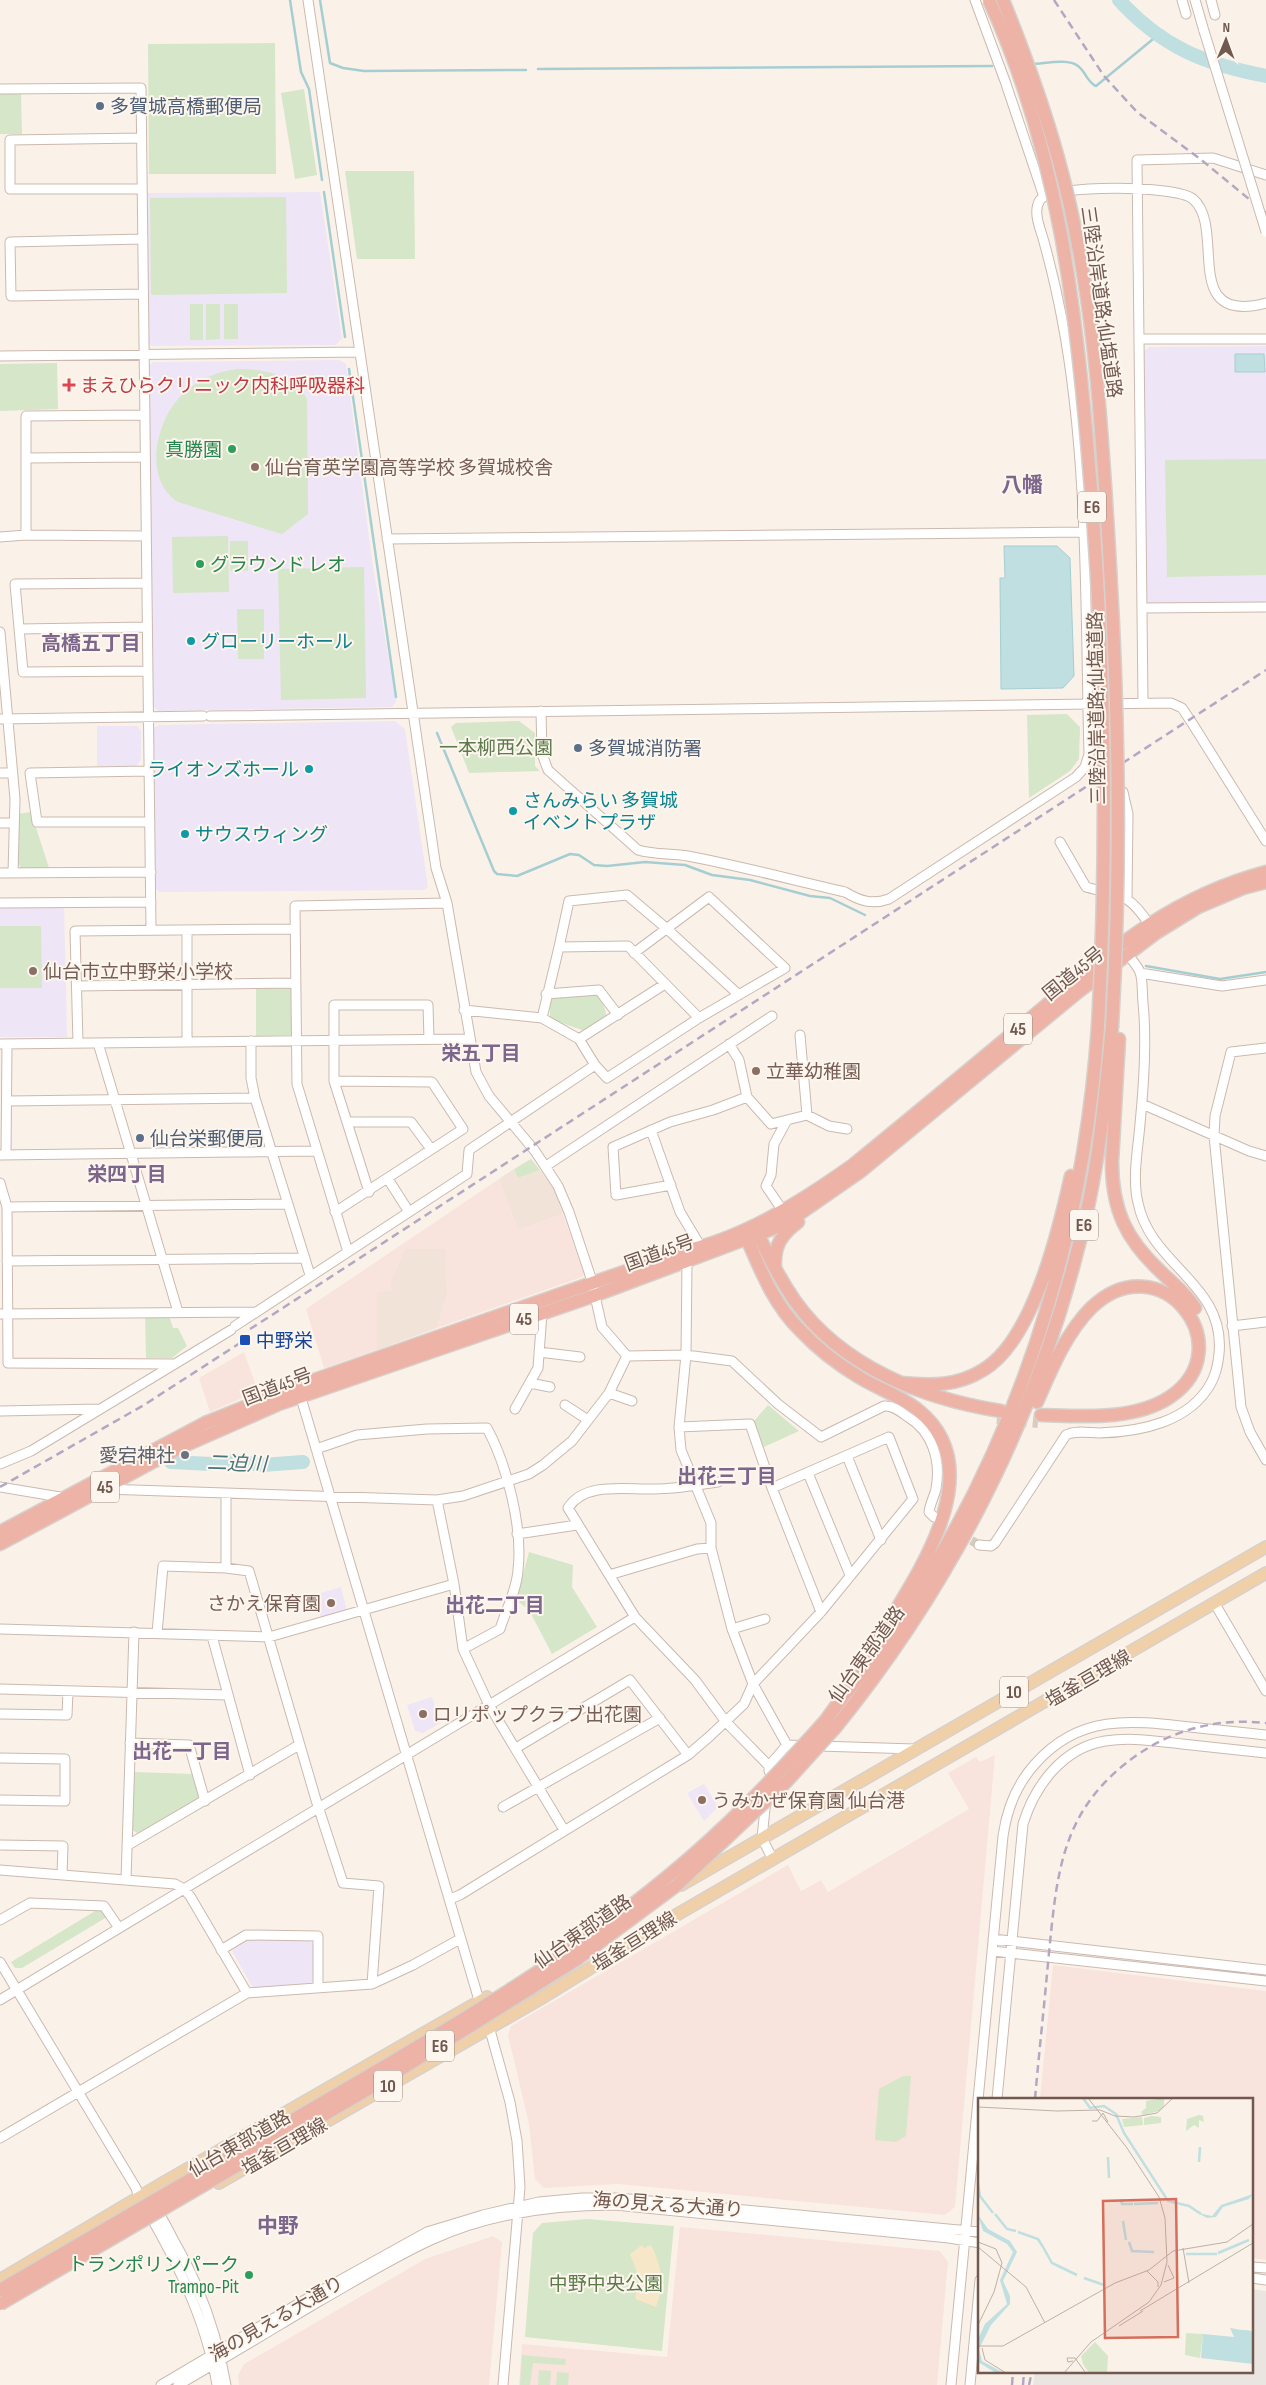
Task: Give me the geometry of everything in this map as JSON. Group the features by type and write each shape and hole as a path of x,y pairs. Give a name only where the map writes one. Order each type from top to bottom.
{"highway":[{"name":"三陸沿岸道路;仙塩道路","path":"989,0 1015,64 1046,163 1068,265 1076,325 1101,627 1104,793 1098,1029 1088,1122 1076,1198 1050,1300 1002,1415"},
{"name":"三陸沿岸道路;仙塩道路","path":"1003,0 1039,95 1059,159 1081,263 1091,333 1102,451 1114,627 1117,754 1116,916 1120,973 1115,1027"},
{"name":"国道45号","path":"0,1544 81,1494 197,1427 594,1289 687,1262 751,1233 800,1214 877,1159 1124,949 1149,924 1187,900 1216,887 1266,872"},
{"name":"国道45号","path":"0,1532 63,1497 100,1489 211,1432 299,1391 542,1314 594,1289 681,1252 751,1233 854,1165 1124,949 1198,906 1244,888 1266,882"},
{"path":"974,1522 1002,1478 1064,1345 1083,1316 1111,1293 1132,1286 1144,1286 1168,1293 1184,1307 1196,1326 1198,1351 1188,1378 1171,1396 1159,1403 1129,1412 1040,1418 1095,1423 1152,1414 1179,1400 1194,1384 1204,1363 1206,1340 1200,1316 1184,1294 1137,1248 1123,1223 1114,1195 1112,1162 1115,1027"},
{"name":"仙台東部道路","path":"0,2290 390,2063 468,2016 568,1950 667,1877 715,1836 869,1686 924,1605 974,1522 1023,1417 1063,1303 1077,1253 1095,1168 1115,1027"},
{"path":"902,1383 927,1386 945,1384 973,1376 1000,1357 1020,1330 1044,1273 1066,1200 1098,1029"},
{"path":"775,1269 776,1250 779,1240 825,1197"},
{"path":"751,1233 809,1318 834,1342 880,1372 902,1383 944,1399 1002,1415"},
{"path":"751,1233 783,1311 800,1331 858,1376 917,1410 937,1430 944,1441 950,1465 948,1495 937,1532 923,1561 830,1722"},
{"path":"884,1390 954,1409 1002,1415"},
{"name":"仙台東部道路","path":"0,2305 388,2078 576,1960 677,1885 786,1782 830,1722 935,1566 967,1508 1002,1415"}],"main road":[{"name":"塩釜亘理線","path":"0,2280 140,2193 479,2002 1266,1547"},
{"name":"塩釜亘理線","path":"0,2305 157,2219 540,1999 678,1914 1266,1574"}],"street":[{"path":"308,0 436,868 447,903 469,1039 478,1078 490,1096 546,1166 558,1186 570,1212 594,1289 602,1327 627,1356"},
{"path":"975,0 1005,81 1044,197"},
{"path":"1182,0 1186,14"},
{"path":"1195,0 1266,232"},
{"path":"1211,0 1215,15"},
{"path":"0,89 141,88 151,930"},
{"path":"141,138 10,140 10,188 142,189"},
{"path":"1143,702 1137,160 1213,158 1266,175"},
{"path":"541,711 542,754 548,770 638,850 705,860 845,892 861,901 879,902 903,891 1076,776 1085,767 1089,754 1080,476 1066,342 1053,272 1036,208 1047,194 1079,190 1180,192 1193,199 1201,210 1210,277 1216,291 1226,302 1239,307 1266,304"},
{"path":"143,240 10,242 11,296 143,294"},
{"path":"1140,339 1266,338"},
{"path":"0,356 359,352"},
{"path":"26,535 26,416 144,415"},
{"path":"26,458 145,457"},
{"path":"387,539 1082,532"},
{"path":"0,537 26,535 146,536"},
{"path":"147,583 16,584 23,672 147,671"},
{"path":"1142,608 1266,607"},
{"path":"19,629 147,627"},
{"path":"0,632 4,719 12,773 14,872"},
{"path":"4,719 1171,703 1182,708 1266,841"},
{"path":"149,771 30,773 37,822 150,822"},
{"path":"0,773 12,773"},
{"path":"1123,792 1128,814 1127,899"},
{"path":"0,823 14,823"},
{"path":"1060,842 1086,887 1127,899 1138,908 1149,924"},
{"path":"0,873 151,872"},
{"path":"542,1018 569,901 627,895 739,995"},
{"path":"464,1010 542,1018 579,1039 595,1065 607,1078 699,1018 785,968 709,897 634,953"},
{"path":"0,903 151,902"},
{"path":"348,1252 297,1084 295,906 447,903"},
{"path":"78,1043 75,931 294,929"},
{"path":"187,930 188,1042"},
{"path":"559,948 628,946 699,1018"},
{"path":"979,1545 991,1546 995,1542 1066,1435 1135,1430 1168,1420 1194,1403 1206,1392 1216,1371 1220,1333 1211,1307 1201,1292 1155,1243 1140,1212 1135,1189 1142,1104 1145,1019 1140,973 1124,949"},
{"path":"1140,973 1222,986 1266,980"},
{"path":"77,986 296,983"},
{"path":"579,1039 665,984"},
{"path":"546,994 599,990 618,1015"},
{"path":"369,1192 334,1081 334,1005 428,1005 429,1039"},
{"path":"546,1166 772,1016"},
{"path":"800,1035 808,1115"},
{"path":"317,1151 3,1155 7,1101 4,1044 469,1039"},
{"path":"251,1042 251,1078 255,1098 310,1276"},
{"path":"98,1043 178,1312"},
{"path":"729,1044 739,1060 747,1097 771,1124 808,1115 829,1126 847,1129"},
{"path":"1266,1048 1231,1052 1215,1116 1214,1136 1241,1408 1250,1432 1266,1460"},
{"path":"0,1464 31,1451 101,1410 233,1328 467,1174 469,1150 512,1123 595,1065"},
{"path":"334,1081 432,1082 463,1129 430,1149 369,1192 335,1212"},
{"path":"672,1184 616,1195 613,1147 651,1130 747,1097"},
{"path":"7,1101 255,1098"},
{"path":"1142,1104 1248,1151 1266,1156"},
{"path":"783,1211 766,1186 771,1175 774,1144 787,1120"},
{"path":"347,1122 411,1122 430,1149"},
{"path":"651,1130 672,1184 680,1212 701,1247"},
{"path":"388,1179 409,1212"},
{"path":"0,1183 7,1207 4,1314 8,1364 174,1364"},
{"path":"7,1207 288,1204"},
{"path":"7,1260 304,1258"},
{"path":"687,1262 686,1355 679,1427 681,1450 711,1522 711,1548 732,1629 753,1684 787,1745"},
{"path":"4,1314 255,1312"},
{"path":"515,1410 538,1368 542,1314"},
{"path":"1232,1326 1266,1322"},
{"path":"539,1352 580,1357"},
{"path":"627,1356 686,1355 732,1361 778,1404 821,1437 887,1405 920,1425 933,1445 937,1479 929,1512 934,1517"},
{"path":"100,1489 330,1498 437,1500 463,1496 530,1474 572,1441 609,1393 627,1356"},
{"path":"530,1383 550,1386"},
{"path":"299,1391 450,1899 460,1939 501,2065 514,2121 519,2164 520,2210 503,2385"},
{"path":"609,1393 632,1401"},
{"path":"565,1405 588,1420"},
{"path":"0,1411 101,1410"},
{"path":"679,1427 750,1424 772,1488 821,1612"},
{"path":"316,1449 357,1435 427,1429 487,1428 498,1449 508,1480 519,1544 518,1572 500,1629 463,1649"},
{"path":"450,1899 460,1895 688,1755 744,1704 753,1684 821,1612 913,1499 889,1437 772,1488"},
{"path":"847,1456 881,1540"},
{"path":"808,1473 850,1575"},
{"path":"718,1482 656,1490 617,1487 580,1495 568,1508 634,1617 695,1680 726,1722 769,1766"},
{"path":"0,1487 63,1497"},
{"path":"226,1494 226,1568"},
{"path":"437,1500 454,1584 463,1649 489,1705 564,1830"},
{"path":"517,1534 577,1525"},
{"path":"610,1575 697,1549 711,1548"},
{"path":"157,1633 163,1566 226,1568 248,1571 270,1637 299,1745 343,1883 379,1886 372,1984"},
{"path":"0,1629 270,1637 454,1584"},
{"path":"1215,1604 1266,1691"},
{"path":"0,2000 634,1617"},
{"path":"732,1629 765,1619"},
{"path":"126,1880 134,1632"},
{"path":"212,1636 250,1774"},
{"path":"516,1748 630,1680 688,1755"},
{"path":"0,1689 228,1695"},
{"path":"0,1714 67,1716 68,1691"},
{"path":"503,1807 660,1718"},
{"path":"978,2098 1004,1827 1011,1801 1019,1784 1031,1768 1056,1744 1068,1736 1092,1726 1125,1721 1266,1735"},
{"path":"996,2098 1010,1940 1023,1824 1034,1794 1052,1770 1063,1760 1093,1744 1126,1739 1266,1753"},
{"path":"130,1743 189,1745 205,1801"},
{"path":"128,1845 299,1745"},
{"path":"787,1745 914,1749"},
{"path":"773,1860 762,1838 769,1766 787,1745"},
{"path":"0,1758 65,1759 65,1801 0,1800"},
{"path":"0,1845 62,1846 62,1875"},
{"path":"0,1870 175,1884 184,1889 247,1993"},
{"path":"0,1920 30,1903 104,1906 119,1928"},
{"path":"221,1950 246,1935 318,1936 318,1988"},
{"path":"0,2138 247,1993 372,1984 413,1965 460,1939"},
{"path":"993,1939 1266,1970"},
{"path":"992,1950 1266,1981"},
{"path":"0,1962 140,2193 192,2274 203,2299 220,2354 226,2385"},
{"path":"952,2385 978,2098"},
{"name":"海の見える大通り","path":"161,2385 212,2360 427,2232 483,2215 582,2198 618,2198 965,2236 978,2233"},
{"path":"157,2219 180,2270 202,2327 217,2385"},
{"path":"965,2236 978,2242"},
{"path":"970,2385 978,2301"},
{"path":"178,2385 212,2360"}],"shaded area":[{"path":"320,192 342,338 336,345 152,346 149,344 147,193"},
{"path":"1266,346 1266,603 1146,604 1144,351 1149,347"},
{"name":"仙台育英学園高等学校 多賀城校舎","path":"339,360 346,364 373,567 396,702 392,707 158,711 153,706 148,367 153,362"},
{"path":"395,721 405,729 428,887 424,890 160,892 155,888 154,728 158,725"},
{"path":"97,726 137,726 141,731 141,760 136,766 97,766"},
{"name":"仙台市立中野栄小学校","path":"64,904 67,1037 0,1037 0,905"},
{"path":"514,1169 518,1178 540,1170 555,1191 563,1214 518,1230 499,1179"},
{"path":"499,1179 518,1230 563,1214 584,1274 582,1277 437,1328 447,1295 446,1249 405,1249 391,1280 392,1291 377,1292 377,1350 324,1368 306,1309"},
{"path":"405,1249 446,1249 447,1295 437,1328 377,1350 377,1292 391,1280"},
{"path":"244,1352 258,1391 210,1412 199,1378"},
{"name":"さかえ保育園","path":"341,1587 347,1611 321,1618 314,1595"},
{"name":"ロリポップクラブ出花園","path":"432,1697 440,1723 423,1733 415,1731 407,1705"},
{"path":"995,1755 955,2207 945,2215 618,2184 544,2188 535,2179 529,2124 508,2035 511,2026 788,1865 801,1891 821,1880 828,1892 969,1809 948,1773 976,1757 980,1762"},
{"name":"うみかぜ保育園 仙台港","path":"704,1784 718,1807 704,1821 687,1793"},
{"path":"247,1940 309,1940 314,1945 313,1981 309,1985 253,1988 232,1951"},
{"path":"1053,1965 1266,1991 1266,2260 1254,2258 1254,2098 1040,2098"},
{"path":"680,2227 940,2251 948,2262 937,2385 519,2385 522,2344 667,2357"},
{"path":"493,2236 502,2242 489,2385 239,2385 238,2375 244,2364 425,2259"},
{"path":"1254,2289 1266,2291 1266,2385 1033,2385 1035,2372 1254,2372"}],"green space":[{"path":"275,43 276,174 149,174 148,44"},
{"path":"304,89 317,175 295,179 281,93"},
{"path":"0,93 21,93 22,134 0,134"},
{"path":"345,171 414,171 415,259 357,259"},
{"path":"286,197 287,293 151,295 150,198"},
{"path":"190,304 203,304 203,340 190,340"},
{"path":"206,304 220,304 220,339 206,340"},
{"path":"224,304 238,304 238,339 224,339"},
{"path":"57,363 58,409 0,411 0,364"},
{"name":"真勝園","path":"238,369 258,370 277,375 295,384 307,399 308,514 282,534 178,502 167,492 160,479 157,449 160,433 174,405 183,394 202,380 216,374"},
{"path":"1266,459 1266,575 1167,577 1165,460"},
{"name":"グラウンド レオ","path":"228,536 229,592 173,593 172,537"},
{"path":"230,541 248,541 248,571 230,571"},
{"path":"364,567 366,698 281,700 278,569"},
{"path":"237,609 264,609 264,659 238,659"},
{"path":"1067,714 1080,727 1079,759 1070,771 1029,798 1027,715"},
{"name":"一本柳西公園","path":"519,721 535,733 535,766 540,771 469,773 451,727 456,723"},
{"path":"31,812 49,868 21,868 18,863 17,814"},
{"path":"0,926 41,926 42,988 0,988"},
{"path":"290,987 292,989 293,1036 256,1037 256,988"},
{"path":"593,993 603,1003 606,1016 585,1031 550,1019 550,998"},
{"path":"531,1159 540,1170 518,1178 514,1169"},
{"path":"145,1315 169,1315 173,1328 178,1328 187,1346 172,1358 146,1358"},
{"path":"768,1405 799,1431 764,1447 754,1421"},
{"path":"529,1552 573,1565 572,1587 597,1627 552,1654 529,1610 516,1600"},
{"path":"134,1772 194,1774 200,1792 197,1801 139,1834 132,1830"},
{"path":"100,1908 107,1917 22,1968 15,1968 11,1962"},
{"path":"903,2076 911,2076 906,2136 896,2142 875,2140 879,2089"},
{"name":"中野中央公園","path":"587,2219 674,2226 662,2351 525,2337 533,2233 542,2223"},
{"path":"522,2355 566,2359 565,2365 533,2363 530,2385 520,2385"},
{"path":"539,2370 551,2371 550,2385 538,2385"},
{"path":"557,2372 569,2373 568,2385 556,2385"}],"sand":[{"path":"642,2245 644,2248 651,2245 660,2268 661,2291 656,2307 635,2299 639,2278 630,2254"}],"water":[{"path":"1235,354 1264,354 1265,372 1235,372"},
{"path":"1004,546 1057,546 1070,558 1074,676 1063,688 1001,689 1000,578 1005,578"}],"waterway":[{"path":"290,0 301,72 309,89 322,180"},
{"path":"320,0 330,63 343,68 364,71 526,70"},
{"path":"1119,0 1151,30 1185,51 1223,66 1266,76"},
{"path":"1031,64 1068,62 1081,68 1096,86 1158,35"},
{"path":"538,69 992,66"},
{"path":"324,192 345,337"},
{"path":"349,369 396,697"},
{"path":"437,733 494,871 497,874 517,876 570,854 579,855 594,865 607,866 645,862 685,865 712,875 750,880 810,896 830,898 865,915"},
{"path":"1146,966 1220,979 1266,972"},
{"name":"二迫川","path":"171,1462 211,1464 236,1461 262,1465 303,1462"}],"tunnel":[{"path":"997,1418 1038,1422"},
{"path":"937,1519 979,1545"}],"railway":[{"path":"1054,0 1104,76 1137,112 1199,158 1266,213"},
{"path":"272,1315 1266,670"},
{"path":"250,1329 269,1317"},
{"path":"0,1487 144,1405 240,1343"},
{"path":"1035,2098 1055,1900 1067,1845 1078,1820 1093,1796 1113,1774 1154,1744 1200,1727 1233,1722 1266,1723"},
{"path":"1012,2385 1013,2372"},
{"path":"1023,2385 1024,2372"},
{"path":"1029,2385 1032,2372"}],"place":[{"name":"多賀城高橋郵便局","path":"100,106"},
{"name":"まえひらクリニック内科呼吸器科","path":"69,385"},
{"name":"真勝園","path":"232,449"},
{"name":"仙台育英学園高等学校 多賀城校舎","path":"255,467"},
{"name":"グラウンド レオ","path":"200,564"},
{"name":"グローリーホール","path":"191,641"},
{"name":"多賀城消防署","path":"578,748"},
{"name":"ライオンズホール","path":"309,769"},
{"name":"さんみらい 多賀城 イベントプラザ","path":"513,811"},
{"name":"サウスウィング","path":"185,834"},
{"name":"仙台市立中野栄小学校","path":"33,971"},
{"name":"立華幼稚園","path":"756,1071"},
{"name":"仙台栄郵便局","path":"140,1138"},
{"name":"中野栄","path":"245,1340"},
{"name":"愛宕神社","path":"185,1455"},
{"name":"さかえ保育園","path":"331,1603"},
{"name":"ロリポップクラブ出花園","path":"423,1714"},
{"name":"うみかぜ保育園 仙台港","path":"702,1800"},
{"name":"トランポリンパーク Trampo-Pit","path":"249,2275"}],"district":[{"name":"八幡","path":"1022,485"},
{"name":"高橋五丁目","path":"91,643"},
{"name":"栄五丁目","path":"481,1053"},
{"name":"栄四丁目","path":"127,1174"},
{"name":"出花三丁目","path":"727,1476"},
{"name":"出花二丁目","path":"495,1605"},
{"name":"出花一丁目","path":"182,1751"},
{"name":"中野","path":"278,2226"}]}
